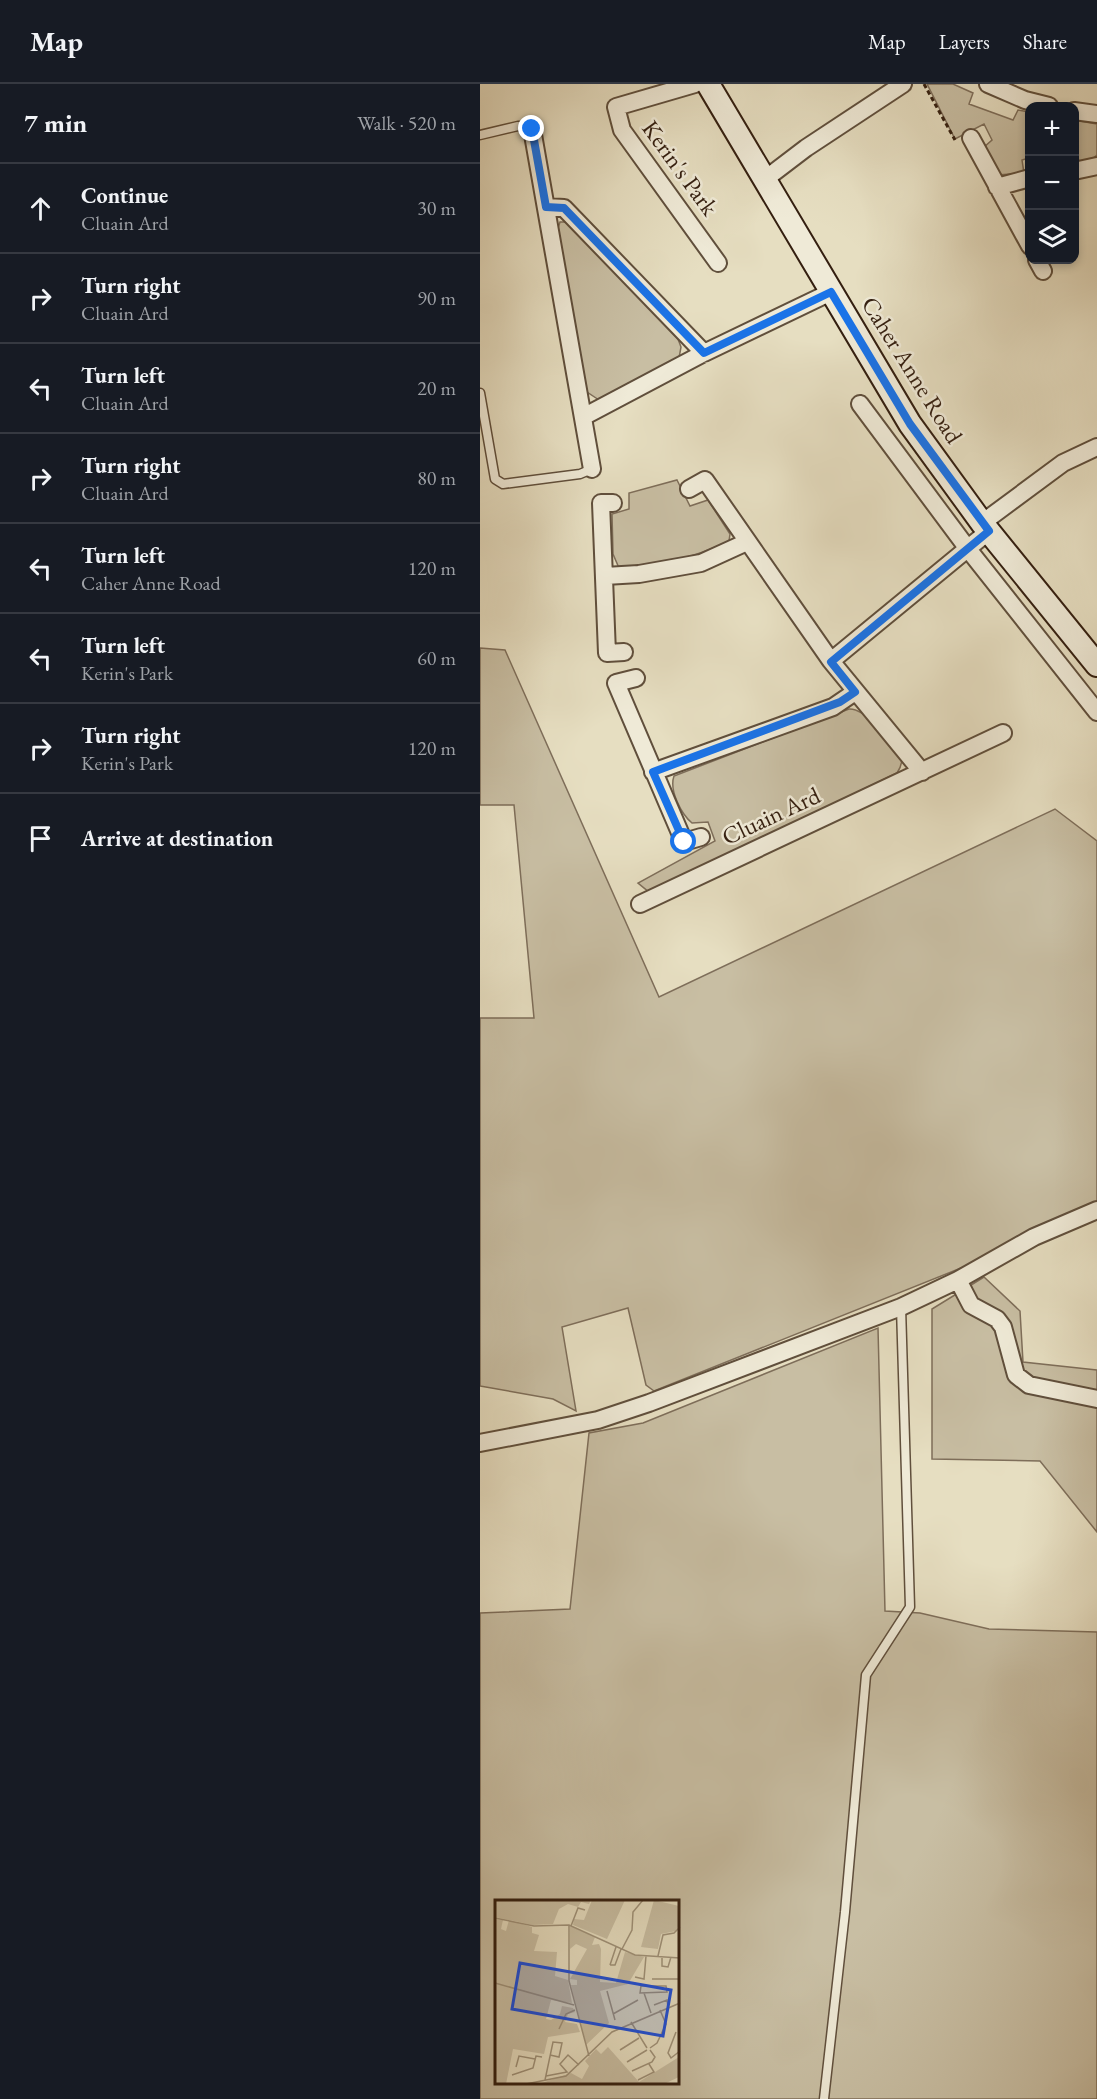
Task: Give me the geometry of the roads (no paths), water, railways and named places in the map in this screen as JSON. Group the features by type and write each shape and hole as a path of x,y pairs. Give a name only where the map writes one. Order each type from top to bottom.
{"street":[{"name":"Kerin's Park","path":"695,84 616,107 622,130 718,263"},
{"name":"Caher Anne Road","path":"708,84 910,424 986,527 1097,665"},
{"path":"764,180 806,148 903,84"},
{"path":"988,84 1033,102"},
{"path":"1079,112 1097,114"},
{"path":"532,129 592,469"},
{"path":"963,140 998,187 1025,238"},
{"path":"1079,170 1097,166"},
{"path":"998,187 1025,179"},
{"path":"546,207 564,208 704,353"},
{"path":"583,417 704,353 831,292"},
{"path":"860,404 968,549 1097,712"},
{"path":"831,662 968,549 986,527 1063,463 1097,447"},
{"path":"689,489 705,480 831,662 922,772"},
{"path":"613,503 601,503 608,653 624,652"},
{"path":"605,576 639,574 701,562 747,542"},
{"name":"Cluain Ard","path":"636,678 616,683 684,842 701,837"},
{"path":"653,772 833,706 855,692"},
{"name":"Cluain Ard","path":"640,904 1003,733"},
{"path":"480,1443 598,1420 901,1307 958,1280 1034,1237 1097,1210"},
{"path":"958,1280 971,1305 997,1319 1003,1327 1016,1375 1029,1385 1097,1399"}],"lane":[{"path":"480,135 518,126 532,129"},
{"path":"480,393 495,479 503,484 580,474 592,469"},
{"path":"824,2099 845,1912 866,1675 910,1607 901,1307"}]}
